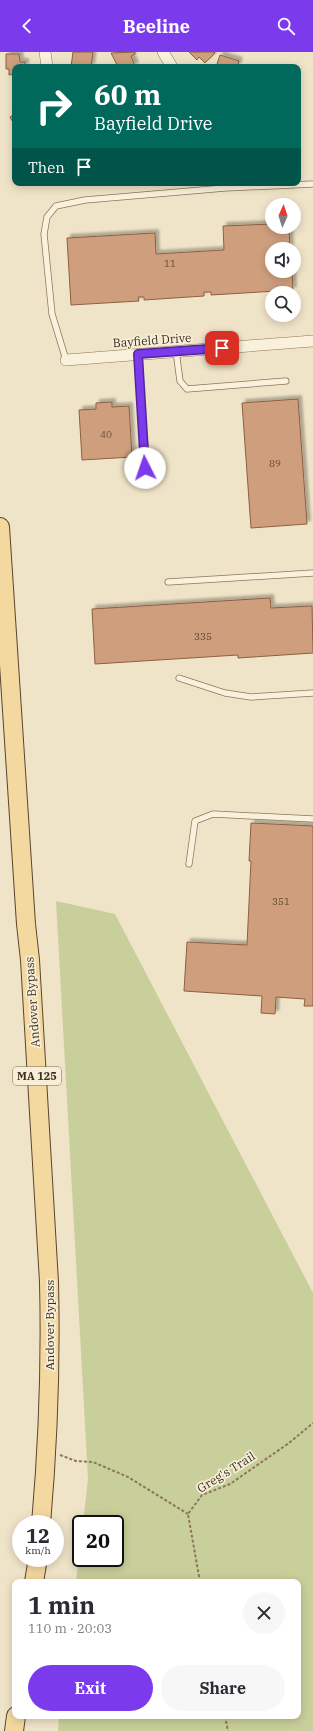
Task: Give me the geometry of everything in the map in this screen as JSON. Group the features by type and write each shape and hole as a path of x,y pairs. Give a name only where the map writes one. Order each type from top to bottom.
{"main road":[{"name":"Andover Bypass","path":"0,527 26,924 30,960 49,1289 48,1402 42,1515"},
{"path":"34,1579 36,1567"},
{"path":"14,1731 16,1719"}],"street":[{"path":"45,52 47,64"},
{"path":"162,52 170,64"},
{"name":"Bayfield Drive","path":"66,360 313,341"}],"lane":[{"path":"301,185 313,184"},
{"path":"66,360 52,314 44,234 47,217 56,206 65,203 93,199 225,188 269,186"},
{"path":"176,351 180,381 187,389 286,381"},
{"path":"138,354 145,468"},
{"path":"168,582 313,573"},
{"path":"179,678 225,693 251,697 313,693"},
{"path":"189,864 195,821 213,814 313,819"}],"path":[{"name":"Greg's Trail","path":"188,1514 202,1495 230,1484 289,1443 313,1423"},
{"path":"58,1454 76,1461 92,1462 128,1477 188,1514 199,1579"},
{"path":"226,1719 228,1731"}],"green space":[{"path":"56,901 115,914 313,1293 313,1731 58,1731 59,1719 301,1719 301,1579 76,1579 78,1567 124,1567 124,1515 84,1515 88,1479"}],"building":[{"path":"73,52 93,52 91,64 71,64"},
{"path":"135,52 135,54 131,56 134,64 116,64 111,53"},
{"path":"189,52 215,53 205,63 199,57 197,60"},
{"path":"6,54 19,54 20,62 25,62 25,64 12,64 12,74 9,75 9,69 6,69"},
{"path":"220,55 239,61 238,64 217,64"},
{"path":"265,224 265,234 289,234 290,242 265,242 265,278 292,278 293,286 265,286 265,292 211,295 211,292 204,292 204,296 144,300 144,297 138,297 139,301 71,305 67,238 155,233 156,254 224,250 223,226"},
{"path":"298,399 307,524 251,528 242,403"},
{"path":"112,402 112,407 129,406 132,457 82,460 79,410 96,409 96,403"},
{"path":"270,598 271,608 312,606 313,653 238,658 238,655 95,664 92,609"},
{"path":"251,823 313,826 313,1006 304,1006 305,999 276,997 275,1014 261,1013 262,996 184,991 187,942 247,945 251,861 249,861"}],"route":[{"path":"145,468 138,354 222,348"}]}
